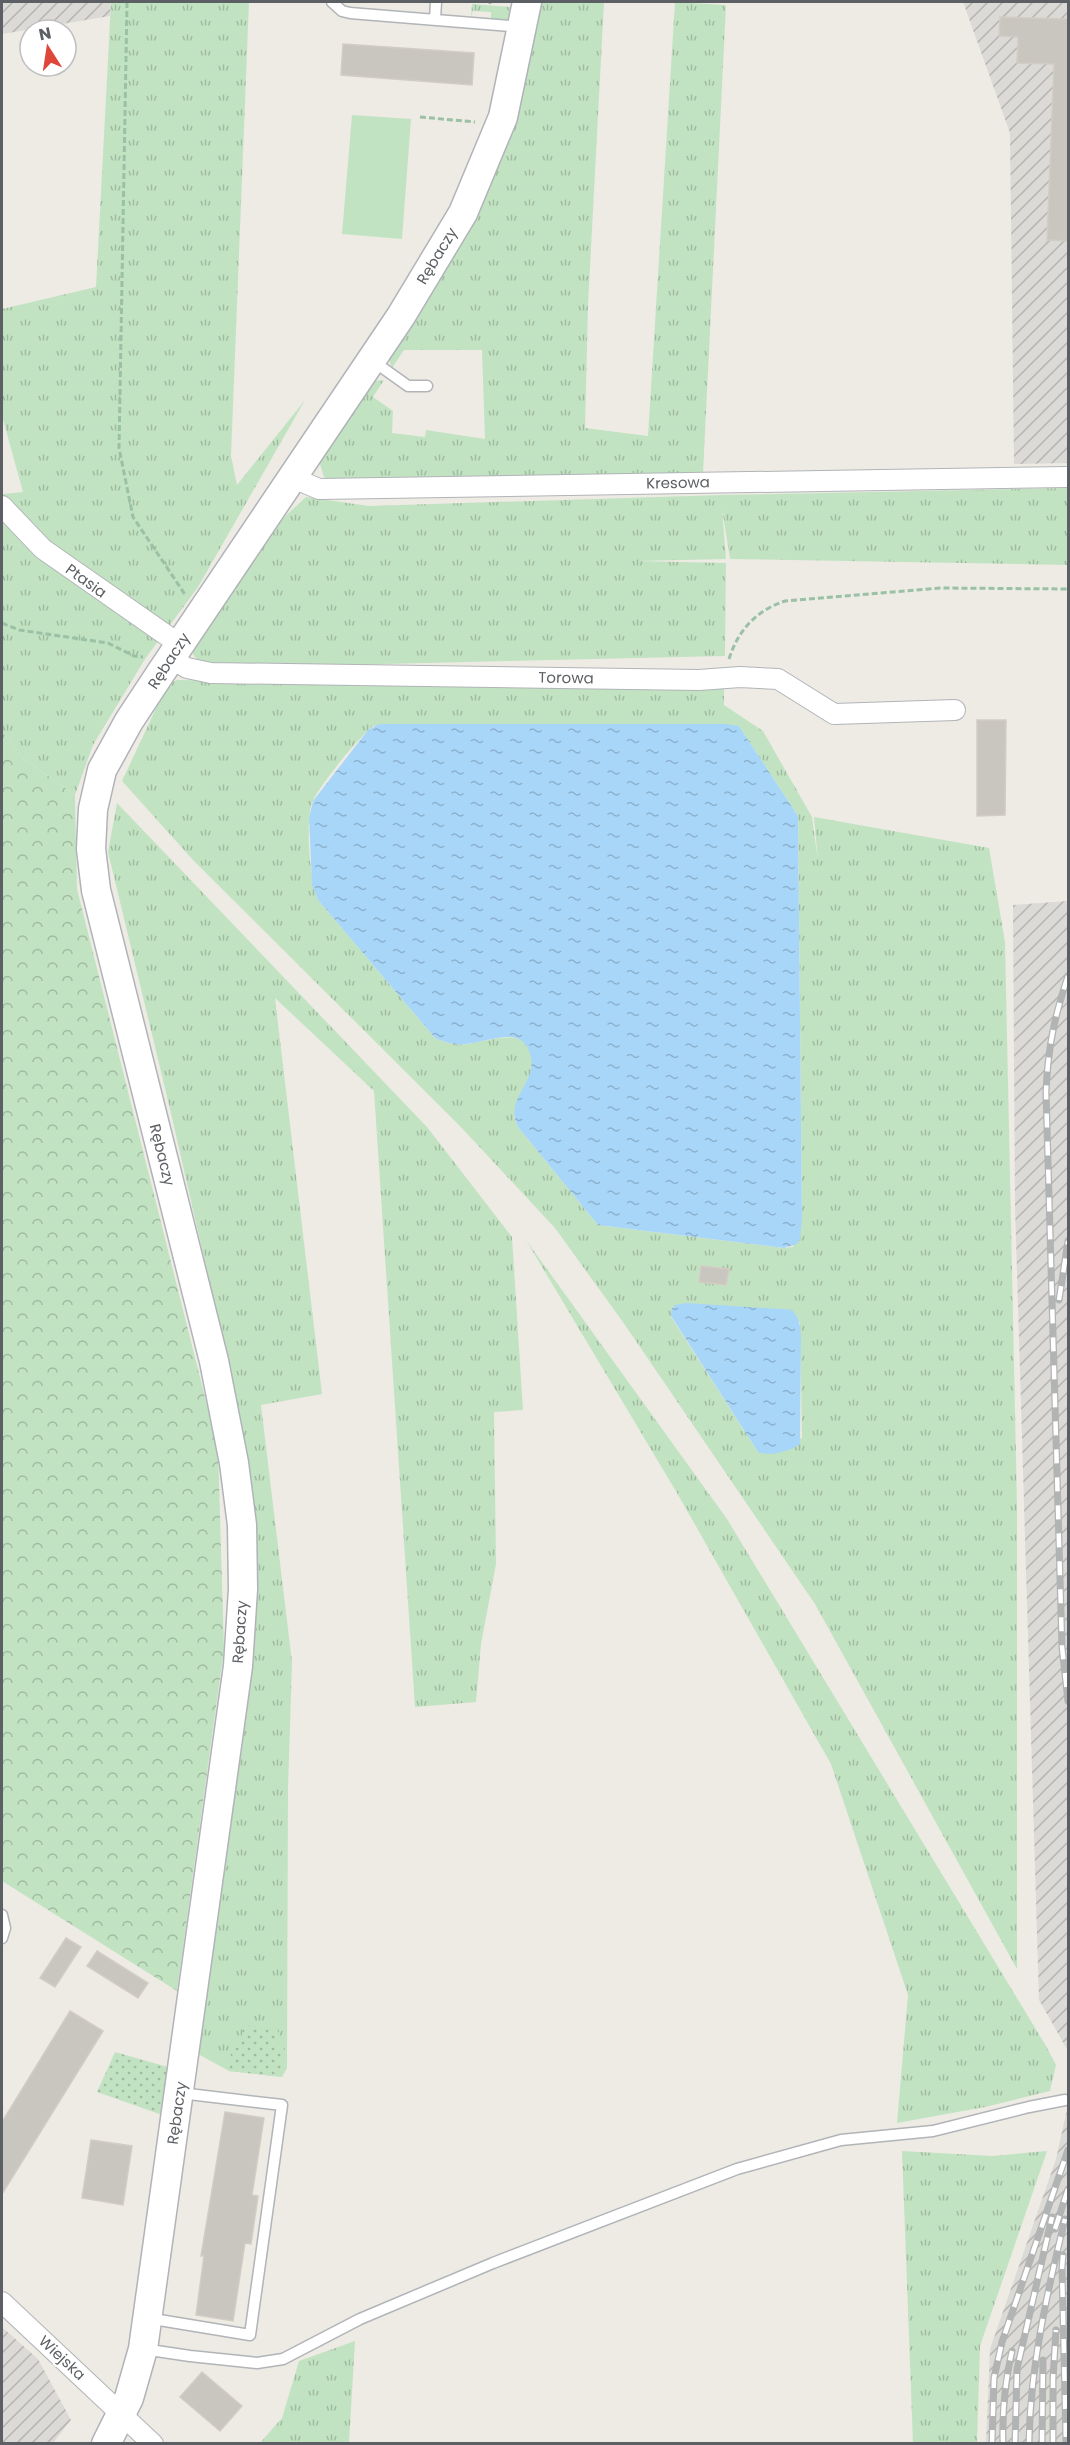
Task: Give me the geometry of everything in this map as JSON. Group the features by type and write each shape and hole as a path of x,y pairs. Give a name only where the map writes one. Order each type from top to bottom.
{"street":[{"name":"Rębaczy","path":"106,2444 122,2415 138,2370 147,2318 238,1666 243,1589 242,1525 234,1463 214,1360 96,890 92,849 93,809 102,770 165,653 199,615 401,316 463,213 503,117 525,14"},
{"name":"Kresowa","path":"291,477 319,489 1068,477"},
{"name":"Ptasia","path":"2,506 43,549 165,653"},
{"name":"Torowa","path":"165,653 187,668 211,673 699,680 778,679 834,714 955,710"},
{"name":"Wiejska","path":"2,2302 153,2444"}],"lane":[{"path":"332,2 339,9 350,13 435,19 525,14"},
{"path":"435,19 436,2"},
{"path":"371,359 408,386 427,387"},
{"path":"2,1916 5,1928 2,1938"},
{"path":"147,2318 250,2335 282,2105 180,2093"},
{"path":"142,2349 257,2363 283,2359 360,2319 472,2271 737,2169 840,2140 933,2131 1065,2100"}],"path":[{"path":"128,2 118,448 133,517 199,615"},
{"path":"420,117 478,122"},
{"path":"723,678 731,652 743,630 756,614 785,601 941,588 1068,590"},
{"path":"2,623 19,630 108,643 134,656 165,653"}],"shaded area":[{"path":"2,2 111,2 110,16 78,21 78,18 18,18 18,31 2,34"},
{"path":"963,2 1068,2 1068,463 1014,464 1010,133"},
{"path":"1068,901 1068,2051 1039,2000 1015,1206 1013,905"},
{"path":"1068,2105 1068,2443 986,2443 990,2349 1056,2159"},
{"path":"2,2327 38,2359 71,2420 53,2443 2,2443"}],"green space":[{"path":"111,2 249,2 231,456 237,485 305,400 198,587 145,659 93,745 75,795 24,759 2,732 2,494 23,492 2,416 2,309 96,287"},
{"path":"537,2 604,2 588,305 585,428 648,436 675,2 726,5 703,473 421,480 339,485 324,477 319,461 372,381 384,380 373,397 393,411 392,433 425,437 426,430 485,439 482,350 404,350 392,368 388,357 481,200"},
{"path":"472,4 510,7 509,19 491,19 491,12 473,11 471,17"},
{"path":"352,115 411,119 402,239 342,234"},
{"path":"1068,488 1068,565 730,559 722,508 726,559 637,561 726,563 725,656 384,664 277,669 209,666 198,661 190,650 266,534 306,497 369,506 721,495"},
{"path":"177,680 724,688 724,705 763,731 812,817 818,861 814,817 989,848 1005,942 1017,1505 1017,1969 815,1604 625,1325 555,1228 459,1125 193,860 122,781 167,685","holes":["373,726 739,726 798,816 802,1219 793,1247 784,1248 598,1225 518,1127 514,1118 531,1071 531,1052 527,1044 519,1039 509,1038 467,1044 446,1042 435,1038 318,900 309,852 312,803 340,763","671,1311 800,1322 802,1438 758,1452 671,1317"]},
{"path":"2,732 24,759 75,795 77,889 218,1449 224,1649 177,1991 2,1881"},
{"path":"117,803 427,1127 512,1237 523,1410 494,1412 496,1564 481,1644 476,1702 415,1707 374,1091 275,998 322,1394 261,1405 292,1662 288,1789 287,2068 282,2077 229,2071 198,2054 255,1639 240,1415 108,852"},
{"path":"526,1240 727,1519 1046,2046 1056,2065 1050,2091 985,2107 897,2123 908,1995 831,1764 677,1493"},
{"path":"243,2025 279,2030 277,2045 285,2046 282,2077 229,2071 232,2044 241,2046"},
{"path":"115,2052 175,2069 168,2117 97,2092"},
{"path":"902,2151 993,2156 1047,2151 980,2346 977,2443 913,2443"},
{"path":"355,2341 349,2443 260,2443 282,2418 299,2361"}],"water":[{"path":"379,724 725,724 739,726 798,816 802,1219 800,1239 797,1244 784,1248 598,1225 518,1127 515,1108 531,1067 531,1058 522,1041 505,1037 462,1044 435,1038 318,900 312,885 309,818 313,801 368,730"},
{"path":"686,1303 782,1309 792,1310 795,1313 801,1336 800,1444 780,1452 768,1454 758,1452 671,1316 671,1310 675,1305"}],"building":[{"path":"1000,17 1068,19 1068,241 1047,240 1054,64 1017,63 1018,37 999,36"},
{"path":"343,44 474,53 472,85 341,75"},
{"path":"977,720 1006,720 1005,815 977,816"},
{"path":"701,1266 729,1269 726,1285 699,1282"},
{"path":"66,1938 81,1947 55,1987 40,1978"},
{"path":"97,1951 148,1983 138,1998 87,1966"},
{"path":"70,2011 103,2031 2,2194 2,2122"},
{"path":"225,2112 264,2118 252,2195 258,2196 251,2244 245,2243 233,2321 196,2315 204,2256 201,2256"},
{"path":"91,2140 132,2146 123,2205 82,2198"},
{"path":"202,2372 242,2406 220,2431 180,2397"}],"railway":[{"path":"1068,976 1052,1033 1046,1092 1062,1647 1068,1701"},
{"path":"1059,1300 1068,1241"},
{"path":"992,2444 994,2378 1002,2342 1068,2150"},
{"path":"1055,2229 1068,2189"},
{"path":"1015,2444 1017,2369 1052,2217"},
{"path":"1029,2444 1036,2358 1065,2219"},
{"path":"1063,2255 1066,2444"},
{"path":"1053,2444 1056,2330"},
{"path":"1003,2444 1004,2397 1012,2351"},
{"path":"1042,2444 1043,2360"}]}
